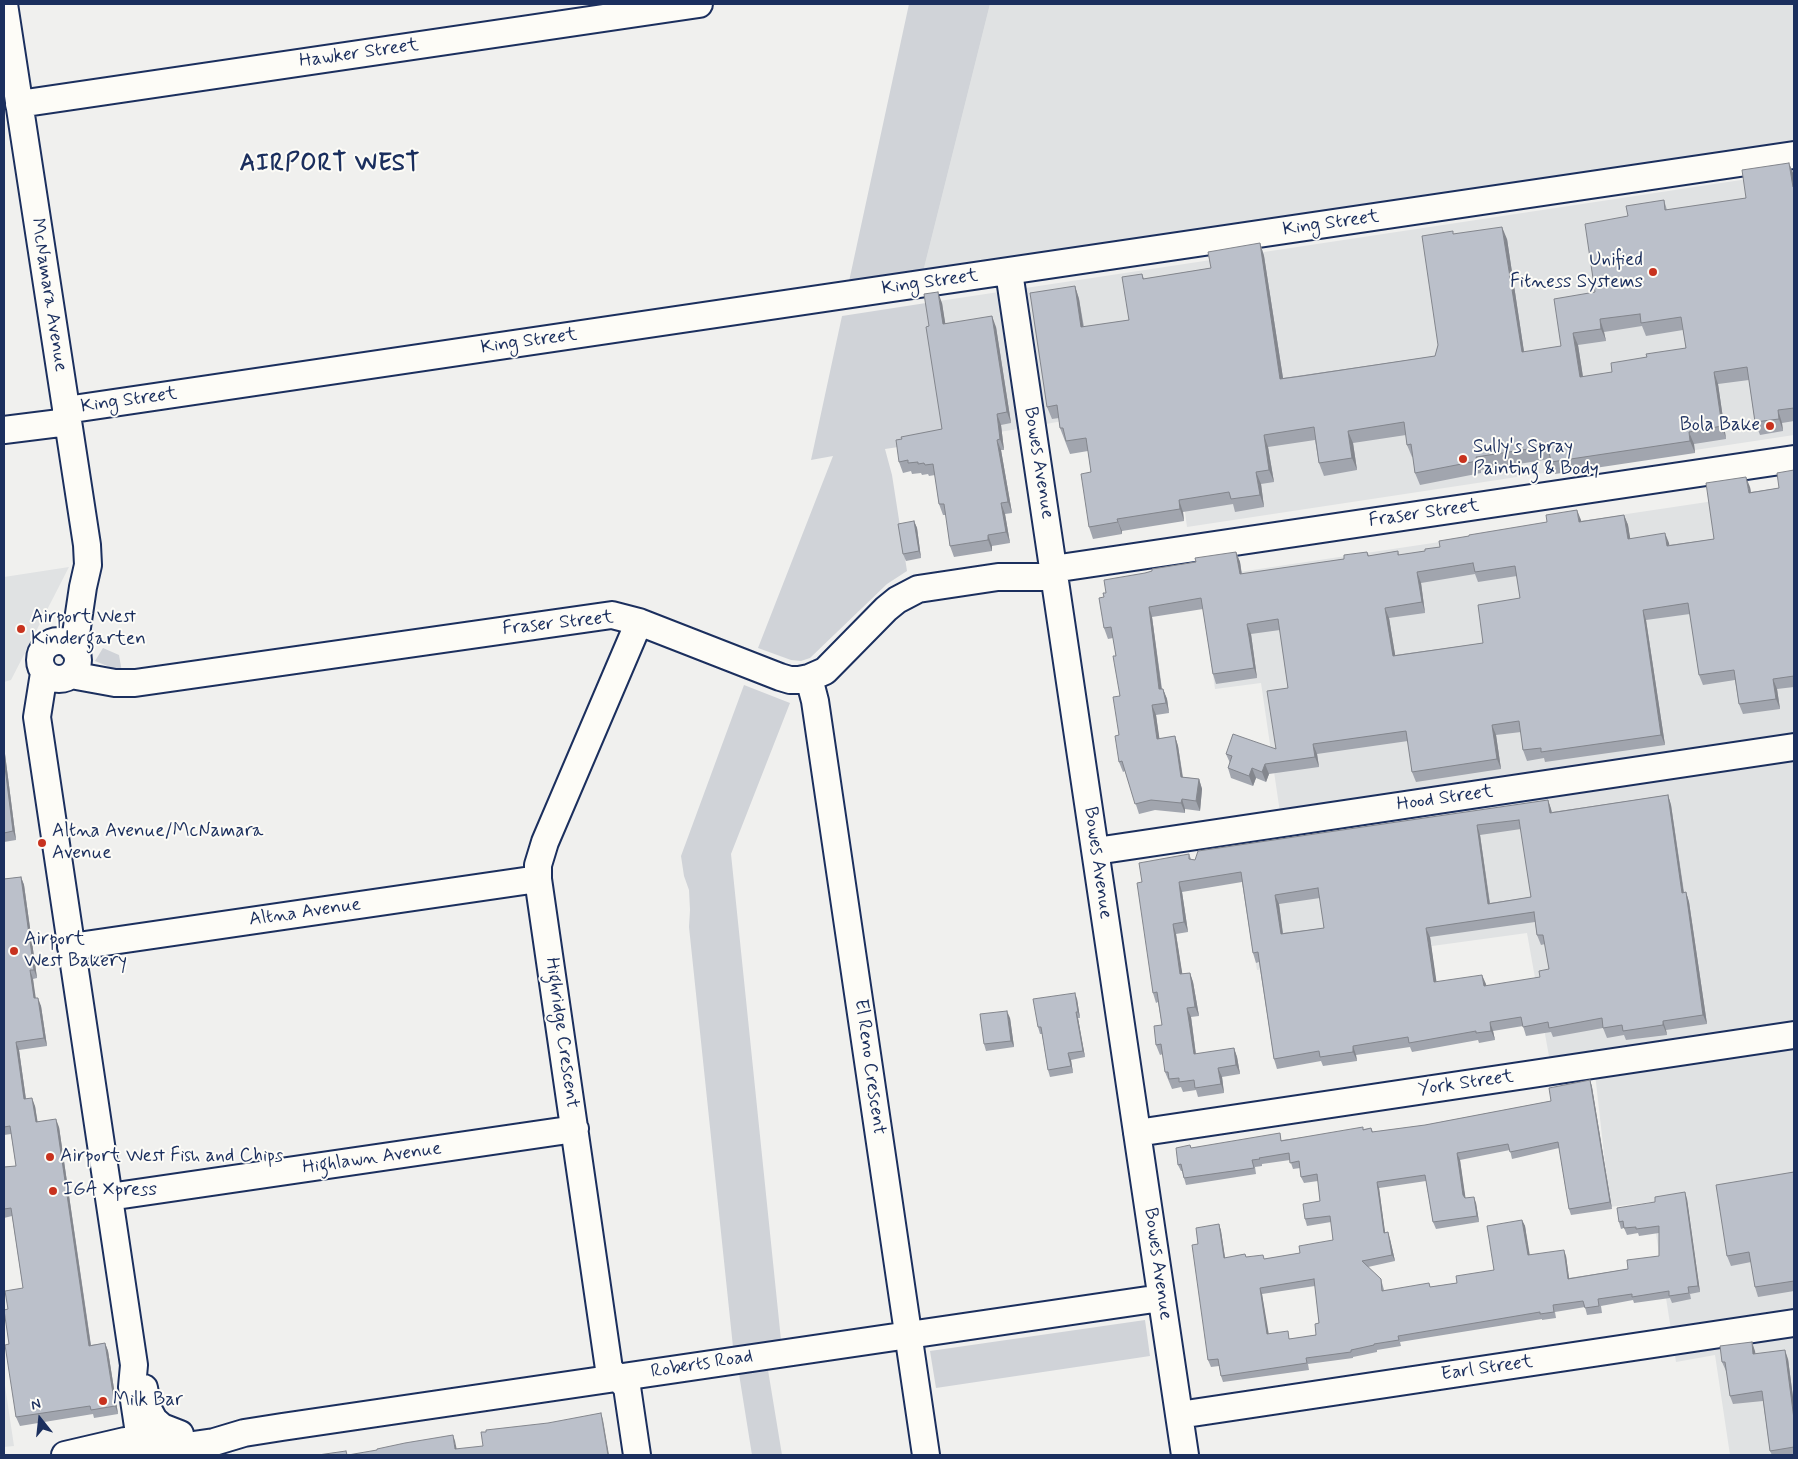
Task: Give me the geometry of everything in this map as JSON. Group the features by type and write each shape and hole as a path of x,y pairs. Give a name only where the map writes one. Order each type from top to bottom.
{"street":[{"name":"McNamara Avenue","path":"4,4 87,545 88,564 82,587 76,634 64,663 40,737 134,1365 132,1387 135,1449"},
{"name":"Hawker Street","path":"19,104 699,4"},
{"name":"King Street","path":"4,430 67,416 1009,272 1794,155"},
{"name":"Bowes Avenue","path":"1009,272 1185,1455"},
{"name":"Fraser Street","path":"64,663 135,683 601,615 612,615 639,622 780,677 790,680 809,678 825,671 886,609 907,594 926,587 1794,459"},
{"name":"Highridge Crescent","path":"637,1455 627,1387 609,1369 576,1129 538,879 538,865 545,842 639,622"},
{"name":"El Reno Crescent","path":"809,678 815,701 926,1455"},
{"name":"Hood Street","path":"1096,851 1794,748"},
{"name":"Altna Avenue","path":"71,947 538,879"},
{"name":"York Street","path":"1137,1133 1794,1036"},
{"name":"Highlawn Avenue","path":"109,1197 576,1129"},
{"name":"Roberts Road","path":"65,1455 214,1443 244,1433 1161,1298"},
{"name":"Earl Street","path":"1179,1415 1794,1323"},
{"name":"McNamara Avenue","path":"134,1365 142,1378 148,1409 154,1420 177,1446"}],"shaded area":[{"path":"909,4 990,4 923,272 848,286"},
{"path":"990,4 1794,4 1794,141 923,272"},
{"path":"1794,172 1794,435 1187,527 1170,402 946,440 926,303"},
{"path":"926,303 946,440 885,449 892,475 907,571 887,584 810,658 801,661 791,660 758,648 833,456 811,460 842,316"},
{"path":"1794,489 1794,1455 1730,1455 1715,1355 1676,1362 1651,1202 1610,1207 1593,1056 1550,1062 1527,933 1257,970 1236,841 1283,833 1261,683 1215,689 1199,578"},
{"name":"Airport West Kindergarten","path":"69,567 11,680 4,682 4,577"},
{"path":"103,648 119,655 122,672 95,661"},
{"path":"744,685 790,703 731,854 781,1340 733,1347 689,927 689,890 684,876 681,856"},
{"path":"1145,1320 1150,1356 936,1388 930,1351"},
{"path":"768,1370 782,1455 752,1455 739,1374"},
{"path":"4,1379 14,1446 4,1447"}],"building":[{"path":"1789,163 1794,186 1794,408 1778,410 1779,419 1755,422 1747,367 1714,372 1722,426 1689,432 1690,441 1551,462 1548,446 1476,457 1477,461 1415,473 1411,444 1407,445 1404,422 1348,431 1352,458 1319,463 1314,427 1264,435 1269,470 1256,472 1260,495 1231,499 1229,492 1179,500 1180,509 1117,519 1118,522 1089,527 1081,474 1091,472 1086,438 1066,441 1063,428 1060,428 1057,405 1047,407 1030,293 1075,286 1081,327 1129,320 1122,277 1142,274 1143,279 1211,268 1208,252 1260,243 1280,379 1302,376 1435,356 1438,345 1422,236 1453,231 1453,234 1502,227 1522,352 1561,346 1554,299 1595,292 1585,224 1628,216 1626,206 1664,200 1665,210 1746,198 1742,170","holes":["1640,314 1641,323 1681,317 1686,348 1646,354 1647,357 1611,363 1612,372 1580,377 1573,333 1601,329 1600,319"]},
{"path":"938,292 943,324 992,316 1007,412 997,414 1000,439 997,440 1008,502 1001,503 1006,532 988,535 988,540 950,546 944,504 939,504 933,464 908,463 908,460 899,462 896,440 902,439 901,437 942,429 926,327 929,326 924,294"},
{"path":"1794,470 1794,676 1773,679 1776,699 1739,704 1734,670 1699,675 1688,603 1643,610 1661,735 1541,752 1541,748 1523,750 1519,721 1492,725 1497,759 1412,772 1406,731 1313,744 1315,757 1265,764 1262,772 1252,768 1249,776 1228,768 1232,756 1226,754 1233,734 1276,749 1267,691 1288,688 1278,619 1247,624 1254,668 1213,674 1201,598 1149,607 1159,689 1163,689 1166,703 1152,705 1157,739 1175,736 1181,777 1199,779 1196,801 1182,799 1181,803 1151,800 1135,804 1122,761 1119,762 1115,736 1119,735 1113,697 1120,696 1113,656 1116,656 1111,627 1104,628 1099,598 1104,597 1103,593 1106,593 1104,580 1145,573 1152,571 1152,569 1196,562 1195,558 1236,552 1240,574 1344,559 1344,555 1367,552 1368,556 1398,551 1398,555 1440,547 1439,541 1547,522 1546,515 1577,510 1579,522 1624,515 1628,539 1665,533 1667,546 1714,539 1706,483 1746,477 1749,493 1779,488 1777,473","holes":["1473,563 1475,572 1515,566 1520,598 1478,605 1483,643 1393,656 1385,608 1422,602 1417,572"]},
{"path":"914,521 919,551 903,554 898,524"},
{"path":"4,759 13,831 4,833"},
{"path":"1668,795 1682,893 1686,892 1703,1015 1663,1021 1663,1025 1623,1031 1622,1025 1603,1028 1602,1018 1549,1028 1548,1022 1523,1027 1521,1017 1490,1022 1491,1031 1476,1033 1476,1031 1409,1043 1408,1037 1353,1046 1353,1052 1320,1057 1319,1051 1274,1059 1258,952 1253,953 1241,872 1179,882 1184,922 1173,924 1180,974 1190,973 1195,1007 1187,1008 1194,1054 1234,1048 1236,1065 1218,1068 1221,1084 1195,1088 1194,1080 1179,1082 1179,1078 1169,1079 1168,1072 1165,1072 1161,1044 1156,1045 1154,1026 1162,1025 1157,992 1153,993 1137,883 1142,882 1139,863 1189,854 1189,859 1195,860 1198,851 1548,800 1550,813","holes":["1519,820 1531,897 1488,904 1477,825","1318,888 1324,928 1281,934 1275,895","1534,912 1537,935 1543,935 1549,969 1539,971 1540,977 1484,986 1482,975 1434,982 1426,928"]},
{"path":"21,877 34,970 30,970 34,998 38,998 44,1038 16,1042 24,1099 32,1098 36,1122 56,1119 89,1346 105,1343 115,1406 91,1410 90,1406 16,1417 5,1345 9,1344 4,1310 8,1309 5,1291 23,1288 11,1208 4,1209 4,1167 16,1166 10,1126 4,1127 4,879"},
{"path":"1075,993 1078,1012 1076,1012 1083,1051 1068,1053 1071,1066 1048,1070 1041,1027 1038,1027 1033,999"},
{"path":"1007,1011 1011,1041 984,1044 980,1014"},
{"path":"1590,1080 1610,1202 1569,1209 1558,1142 1510,1152 1508,1144 1457,1153 1463,1195 1465,1198 1474,1197 1477,1216 1433,1222 1425,1175 1377,1182 1384,1233 1388,1232 1392,1255 1362,1261 1381,1279 1382,1291 1429,1283 1430,1287 1457,1283 1456,1276 1494,1270 1487,1226 1522,1220 1528,1255 1564,1250 1568,1279 1628,1269 1627,1260 1659,1256 1659,1226 1636,1229 1636,1227 1624,1228 1623,1221 1619,1222 1617,1208 1655,1202 1655,1197 1685,1192 1698,1286 1688,1287 1689,1293 1669,1296 1669,1291 1632,1297 1632,1294 1598,1299 1599,1306 1585,1308 1583,1301 1553,1305 1554,1312 1540,1314 1540,1312 1398,1336 1399,1340 1374,1344 1351,1350 1351,1352 1306,1358 1307,1363 1221,1376 1218,1359 1208,1360 1192,1245 1198,1244 1196,1228 1219,1224 1224,1258 1245,1254 1246,1257 1263,1255 1264,1259 1300,1253 1299,1246 1333,1240 1330,1216 1305,1219 1303,1204 1320,1201 1317,1174 1301,1177 1299,1161 1290,1163 1289,1153 1252,1160 1254,1168 1184,1178 1181,1164 1178,1165 1176,1148 1190,1145 1191,1148 1280,1133 1281,1141 1363,1127 1363,1130 1371,1128 1372,1132 1425,1125 1551,1101 1549,1088","holes":["1314,1279 1319,1323 1315,1324 1316,1335 1289,1339 1288,1331 1267,1334 1260,1288"]},
{"path":"1794,1172 1794,1281 1755,1287 1749,1252 1727,1256 1716,1185"},
{"path":"1752,1342 1753,1354 1785,1350 1794,1419 1794,1447 1770,1451 1762,1391 1730,1396 1725,1362 1722,1362 1720,1346"},
{"path":"601,1413 608,1455 348,1455 453,1435 455,1449 483,1446 481,1432 486,1432 486,1430 548,1423"},
{"path":"346,1451 347,1455 318,1455"}],"place":[{"name":"Unified Fitness Systems","path":"1653,272"},
{"name":"Bola Bake","path":"1770,426"},
{"name":"Sully's Spray Painting & Body","path":"1463,459"},
{"name":"Airport West Kindergarten","path":"21,629"},
{"name":"Altna Avenue/McNamara Avenue","path":"42,843"},
{"name":"Airport West Bakery","path":"14,951"},
{"name":"Airport West Fish and Chips","path":"50,1157"},
{"name":"IGA Xpress","path":"53,1191"},
{"name":"Milk Bar","path":"103,1401"}],"district":[{"name":"AIRPORT WEST","path":"330,165"}]}
